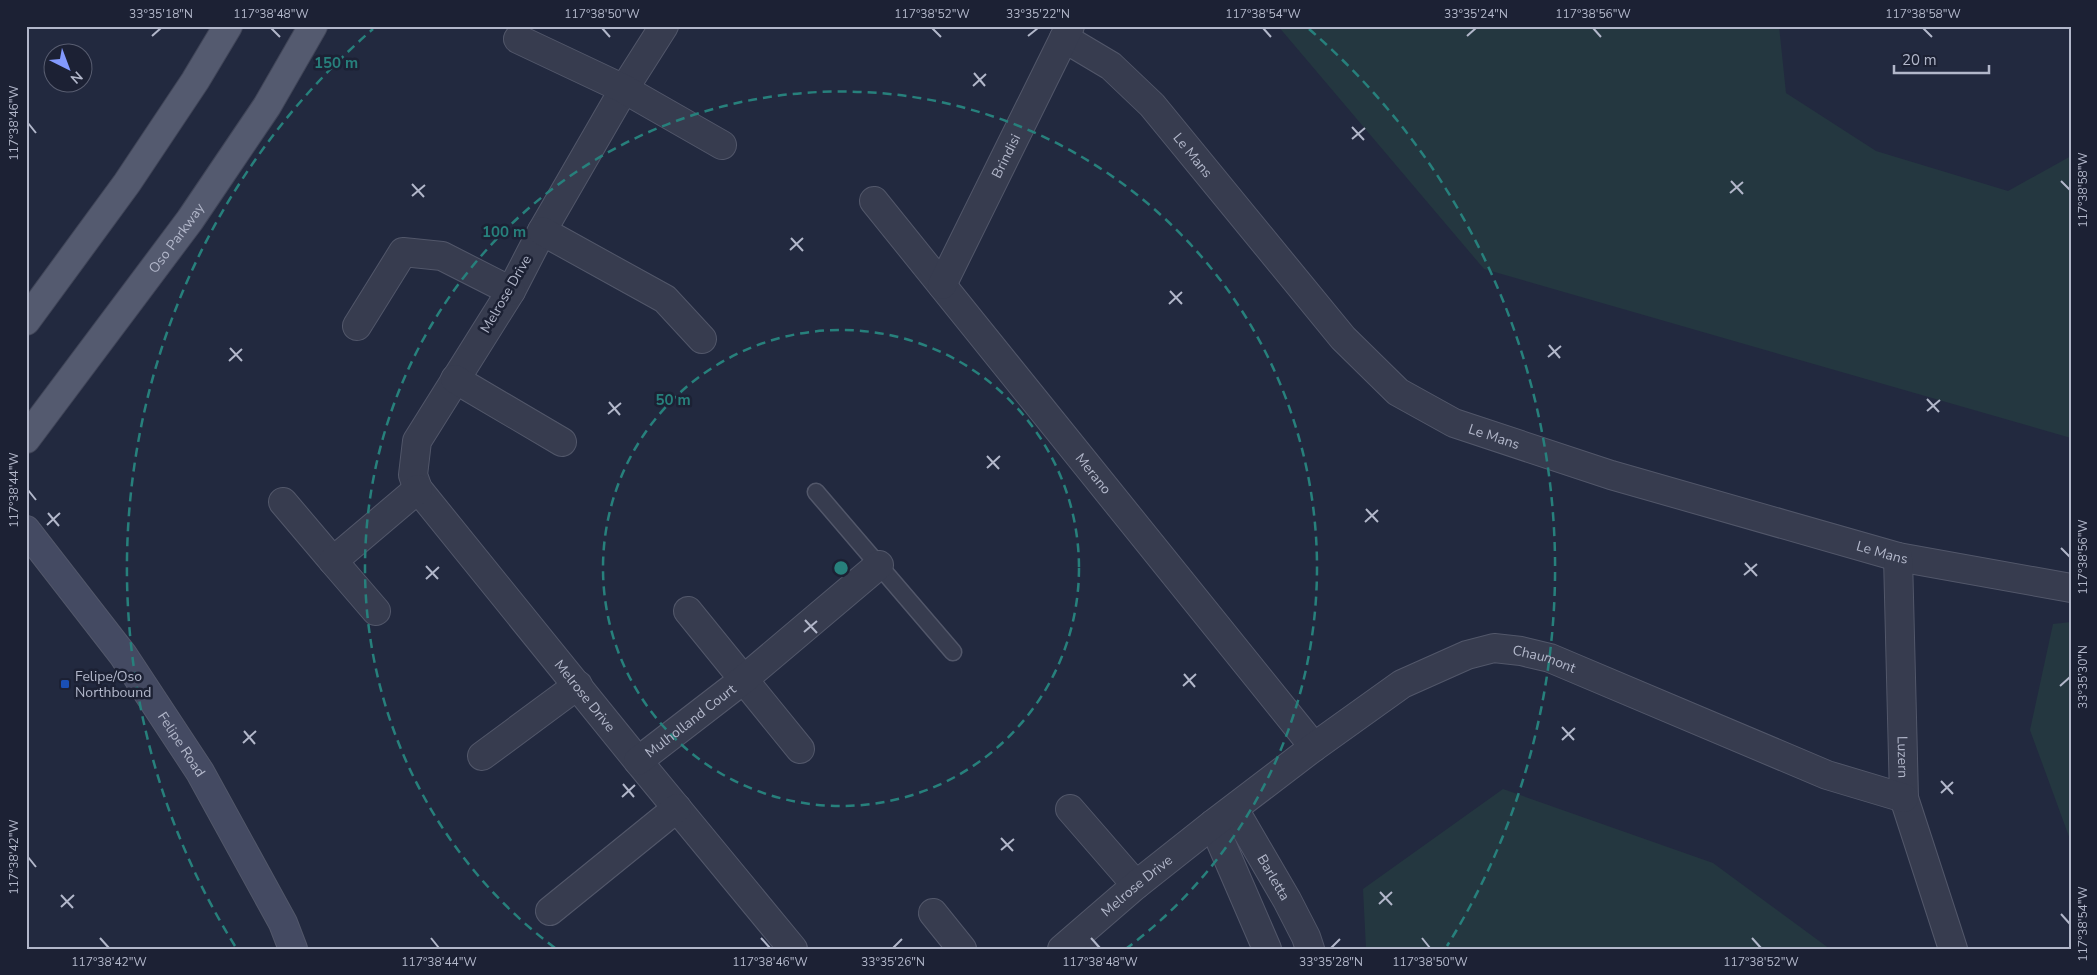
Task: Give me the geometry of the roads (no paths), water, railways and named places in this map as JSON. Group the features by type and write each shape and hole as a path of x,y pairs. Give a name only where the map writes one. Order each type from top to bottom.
{"main road":[{"path":"26,321 127,183 195,81 228,26"},
{"name":"Oso Parkway","path":"26,439 190,220 268,106 313,26"},
{"name":"Felipe Road","path":"26,530 123,655 200,772 283,923 293,949"}],"street":[{"name":"Melrose Drive","path":"664,26 624,89 542,230 511,291 417,441 413,475 418,489 793,949"},
{"name":"Brindisi","path":"942,285 1067,32"},
{"name":"Le Mans","path":"1067,32 1111,66 1152,105 1343,338 1398,392 1454,423 1611,475 1898,557 2071,588"},
{"path":"518,39 624,89 722,145"},
{"name":"Merano","path":"874,201 1314,747"},
{"path":"542,230 666,299 702,339"},
{"path":"358,326 403,252 442,256 511,291"},
{"path":"455,379 562,442"},
{"path":"333,561 418,489"},
{"path":"283,502 376,611"},
{"name":"Luzern","path":"1898,557 1904,798 1953,949"},
{"name":"Mulholland Court","path":"638,761 743,680 879,566"},
{"name":"Mulholland Court","path":"688,611 800,750"},
{"name":"Chaumont","path":"1223,816 1314,747 1402,684 1467,655 1494,648 1521,651 1550,658 1827,775 1904,798"},
{"path":"482,756 578,685"},
{"path":"550,911 677,808"},
{"path":"1070,809 1136,885"},
{"name":"Melrose Drive","path":"1076,944 1136,885 1223,816"},
{"path":"1223,816 1267,949"},
{"name":"Barletta","path":"1223,816 1287,900 1310,949"},
{"path":"933,913 962,949"}],"lane":[{"path":"816,492 952,652"}],"place":[{"name":"Felipe/Oso Northbound","path":"65,684"}]}
